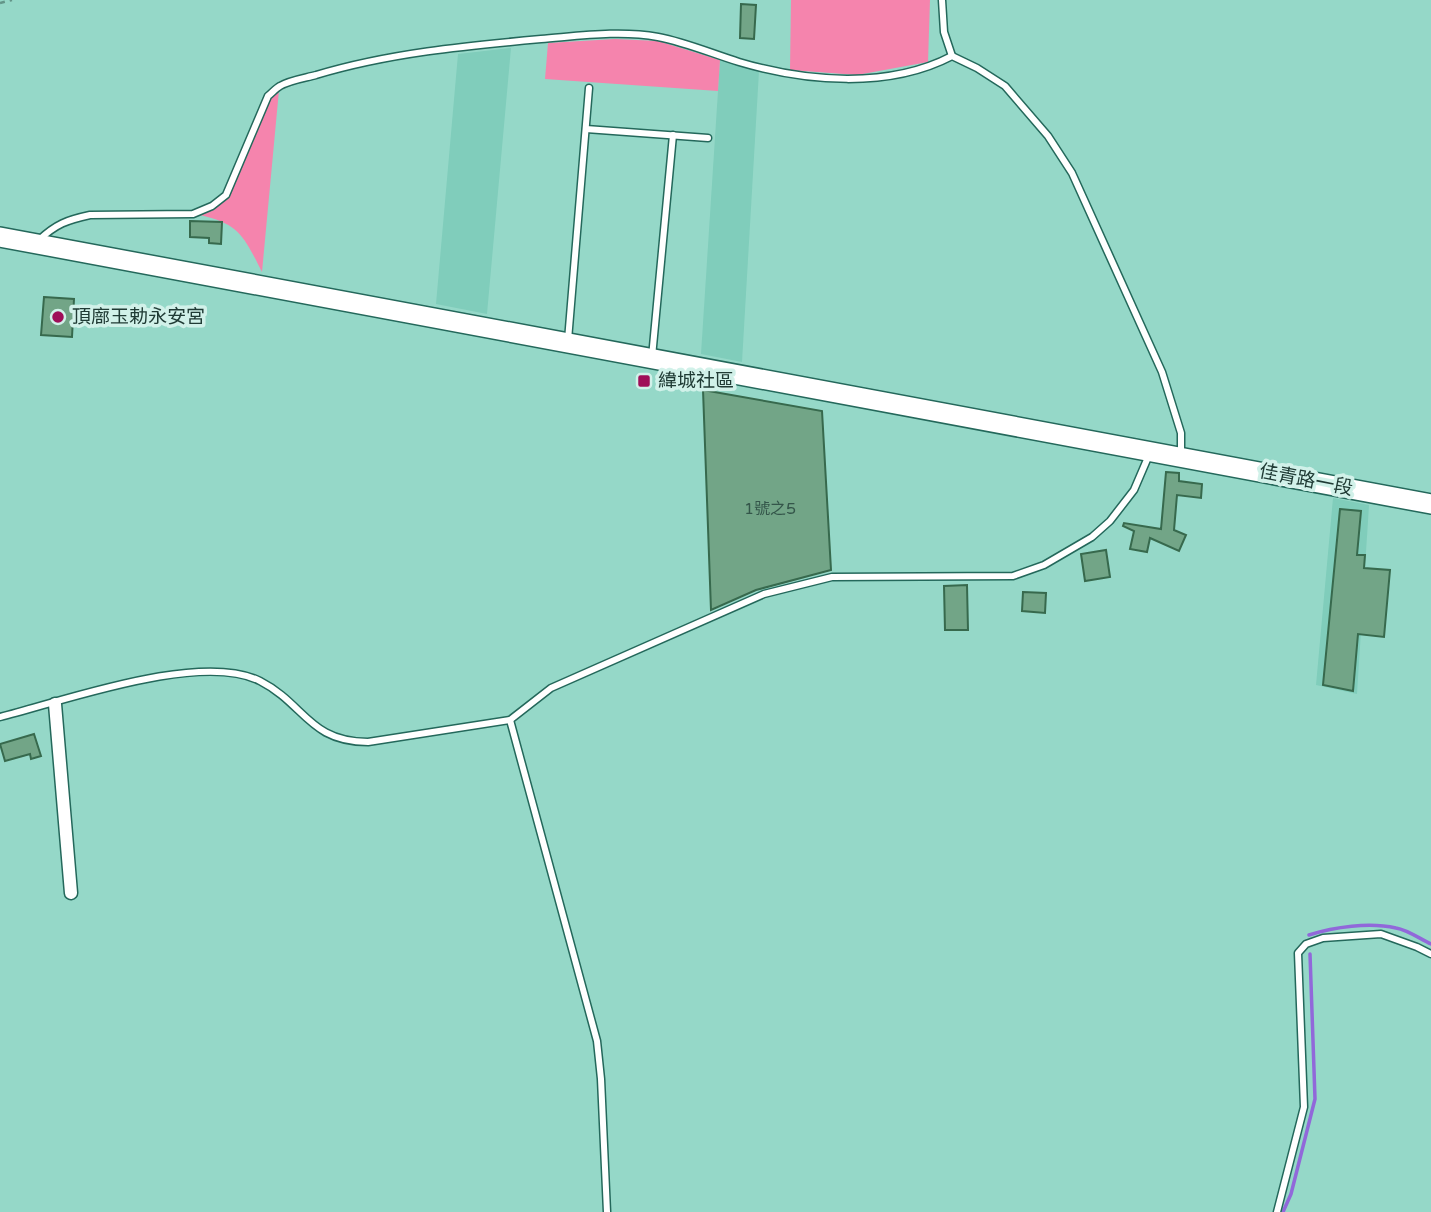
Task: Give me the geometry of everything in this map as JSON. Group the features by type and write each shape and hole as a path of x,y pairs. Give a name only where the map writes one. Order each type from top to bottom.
{"street":[{"name":"佳青路一段","path":"0,237 1431,504"},
{"path":"55,704 71,893"}],"lane":[{"path":"942,0 944,33 953,57 1005,86 1048,136 1072,173 1162,372 1181,433 1181,456"},
{"path":"35,244 55,226 74,218 90,215 193,214 212,206 226,195 268,96 280,86 360,62 501,43 614,34 658,37 742,63 790,74 826,77 888,76 936,65 953,57"},
{"path":"568,344 589,88"},
{"path":"586,129 708,138"},
{"path":"652,359 673,135"},
{"path":"0,718 141,679 228,672 260,681 323,732 349,742 368,742 510,720 551,688 764,594 832,577 1013,576 1044,565 1092,537 1110,521 1134,490 1151,450"},
{"path":"510,720 597,1041 607,1212"},
{"path":"1277,1212 1304,1107 1298,953 1306,944 1323,938 1381,934 1431,954"}],"path":[{"path":"0,3 12,0"}],"shaded area":[{"path":"791,0 930,0 928,62 857,75 790,70"},
{"path":"615,39 658,41 720,60 718,91 545,79 548,43"},
{"path":"511,48 487,314 436,304 458,54"},
{"path":"720,60 759,71 742,362 701,354"},
{"path":"279,90 262,272 239,234 224,223 200,215 229,198 270,98"},
{"path":"1333,498 1369,505 1357,694 1316,685"}],"building":[{"path":"741,4 756,5 754,39 740,38"},
{"path":"190,221 222,222 221,244 209,243 209,238 190,237"},
{"name":"頂廍玉勅永安宮","path":"44,297 74,299 72,337 41,335"},
{"path":"703,390 822,411 831,570 756,590 711,610"},
{"path":"1166,472 1179,473 1179,481 1202,484 1201,498 1177,495 1174,530 1186,535 1179,551 1150,538 1147,552 1130,549 1134,531 1123,526 1124,523 1161,529"},
{"path":"1340,509 1361,511 1357,555 1365,555 1364,568 1390,570 1384,637 1358,634 1353,691 1323,685"},
{"path":"1106,550 1110,577 1085,581 1081,554"},
{"path":"967,585 968,630 945,630 944,586"},
{"path":"1023,592 1046,593 1045,613 1022,611"},
{"path":"34,734 41,756 31,759 30,754 5,761 0,744"}],"waterway":[{"path":"1309,935 1340,928 1375,925 1400,929 1431,944"},
{"path":"1283,1212 1291,1194 1315,1099 1310,954"}],"place":[{"name":"頂廍玉勅永安宮","path":"58,317"},
{"name":"緯城社區","path":"644,381"}]}
